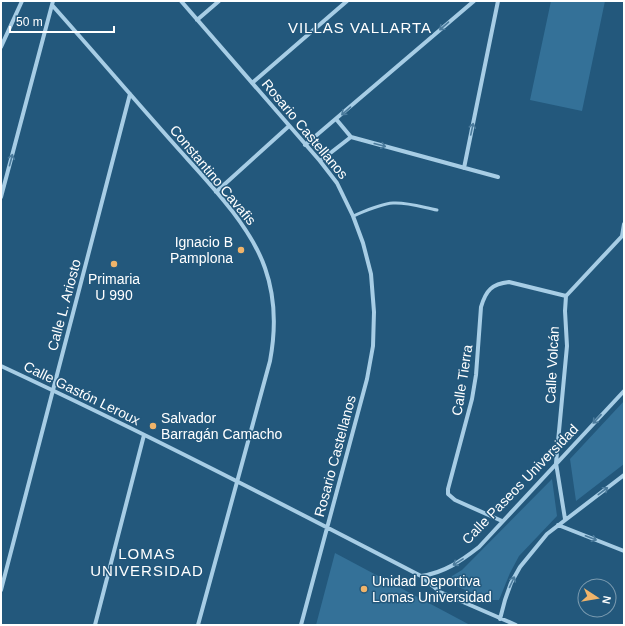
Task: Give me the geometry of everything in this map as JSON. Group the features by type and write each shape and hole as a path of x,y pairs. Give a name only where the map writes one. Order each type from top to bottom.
{"street":[{"path":"1,47 22,1"},
{"name":"Rosario Castellanos","path":"181,1 337,183 353,216 363,243 371,274 374,312 373,346 367,379 301,625"},
{"path":"197,20 219,1"},
{"path":"252,83 347,1"},
{"path":"305,145 474,1"},
{"path":"464,168 498,1"},
{"path":"1,198 52,3"},
{"name":"Constantino Cavafis","path":"52,3 216,192 243,226 265,267 273,294 274,341 270,361 198,625"},
{"name":"Calle L. Ariosto","path":"1,590 130,94"},
{"path":"336,119 351,137 498,177"},
{"path":"216,192 289,126"},
{"path":"320,162 351,137"},
{"path":"566,296 623,235 624,224"},
{"name":"Calle Tierra","path":"502,521 455,500 448,494 472,399 476,375 481,307 488,291 501,283 509,282 566,296"},
{"name":"Calle Volcán","path":"566,296 565,311 567,346 556,463 566,519"},
{"name":"Calle Gastón Leroux","path":"1,366 53,390 327,527 421,576 440,592 516,625"},
{"name":"Calle Paseos Universidad","path":"421,576 444,571 465,558 478,547 624,391"},
{"path":"95,625 144,435"},
{"path":"500,619 507,595 520,567 547,534 624,475"},
{"path":"558,526 624,551"}],"lane":[{"path":"353,216 391,203 402,203 436,210"}],"shaded area":[{"path":"551,1 605,1 582,111 530,100"},
{"path":"624,401 624,464 576,501 570,459"},
{"path":"552,479 557,516 519,556 499,600 489,600 449,583 452,576 462,570"},
{"name":"Unidad Deportiva Lomas Universidad","path":"335,553 470,625 316,625"}],"place":[{"name":"Ignacio B Pamplona","path":"241,250"},
{"name":"Primaria U 990","path":"114,264"},
{"name":"Salvador Barragán Camacho","path":"153,426"},
{"name":"Unidad Deportiva Lomas Universidad","path":"364,589"}],"district":[{"name":"VILLAS VALLARTA","path":"360,27"},
{"name":"LOMAS UNIVERSIDAD","path":"147,562"}]}
